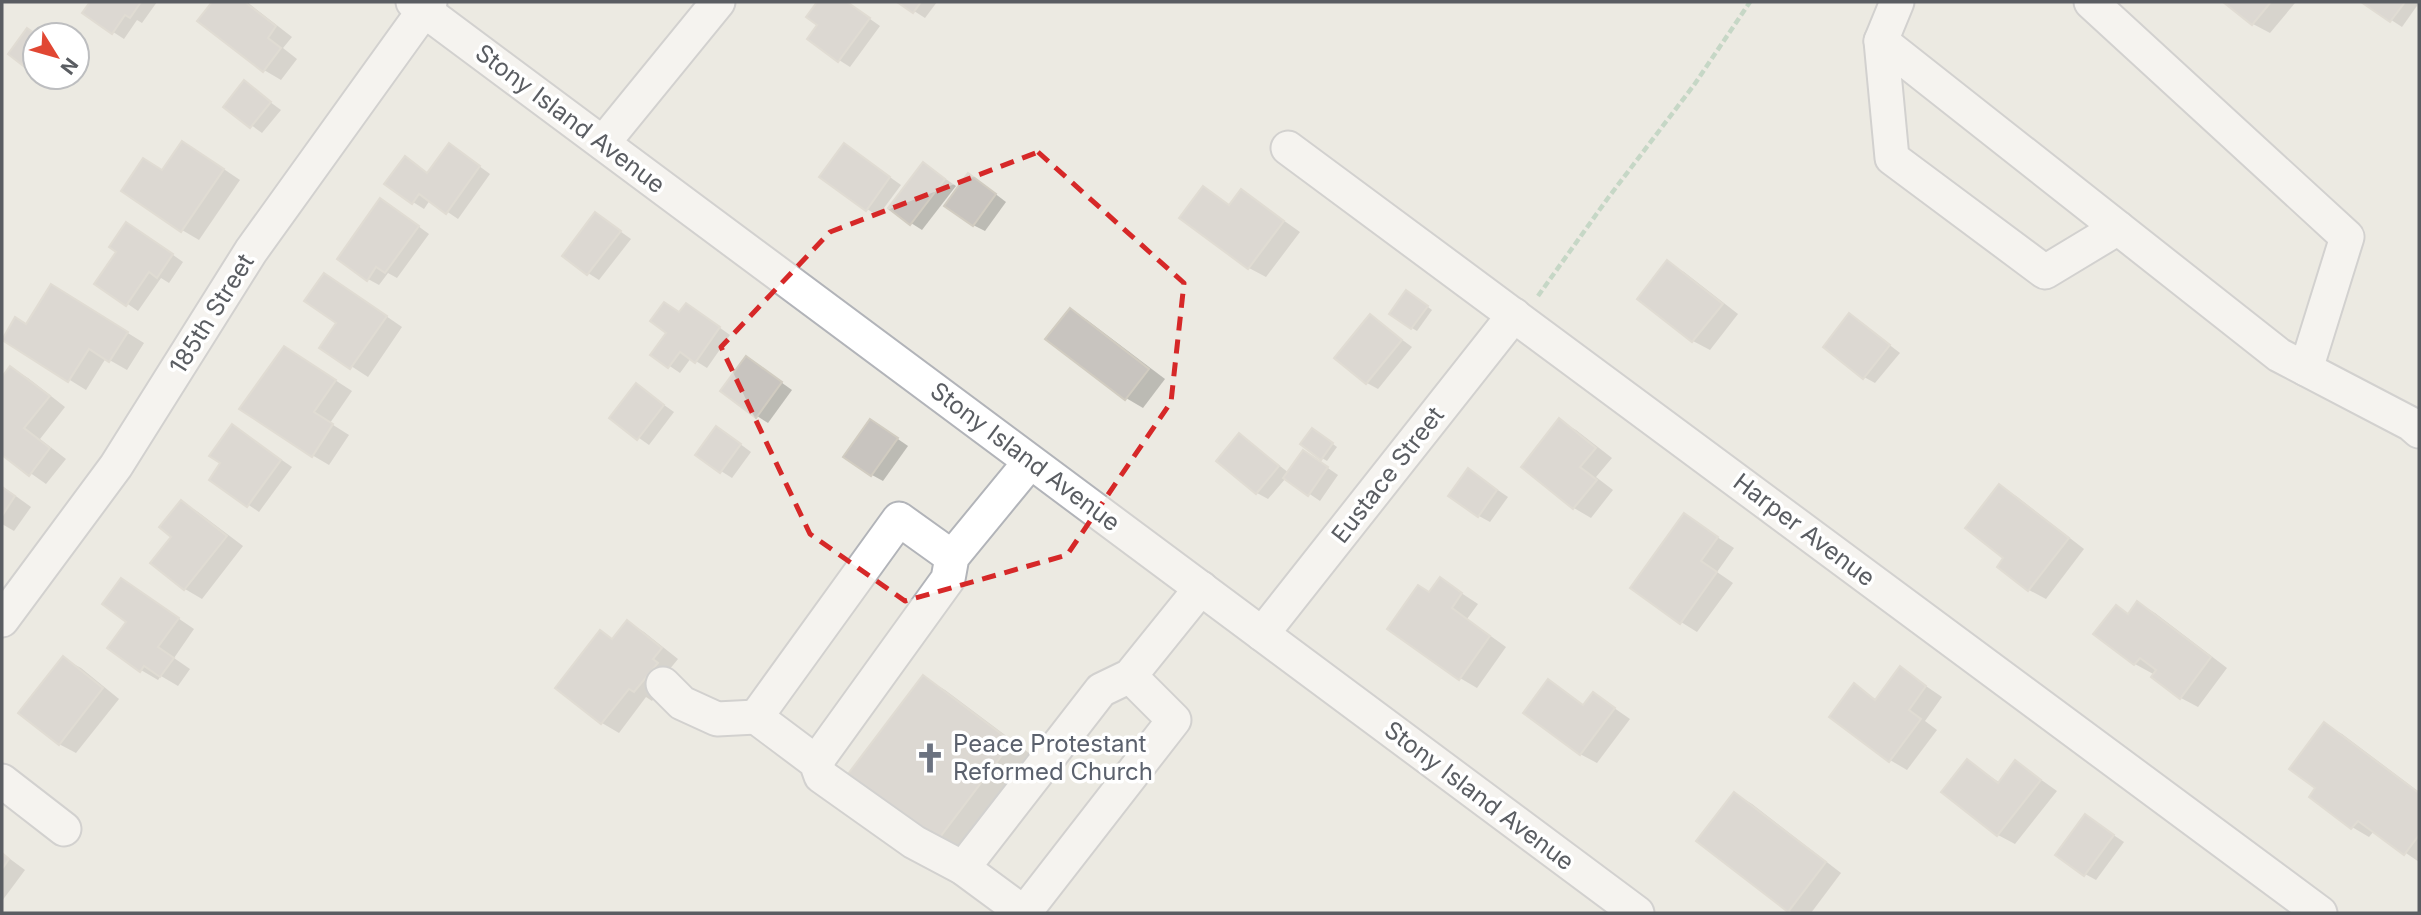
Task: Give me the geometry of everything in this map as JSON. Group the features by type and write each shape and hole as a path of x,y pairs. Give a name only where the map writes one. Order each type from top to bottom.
{"street":[{"path":"603,143 718,2"},
{"path":"1897,2 1881,41 1892,158 2045,272 2118,228"},
{"path":"2091,2 2347,237 2306,369"},
{"name":"Stony Island Avenue","path":"422,4 603,143 1637,913"},
{"name":"185th Street","path":"2,620 116,466 251,251 422,4"},
{"path":"1881,41 2279,355 2415,428"},
{"name":"Harper Avenue","path":"1288,148 2320,913"},
{"name":"Eustace Street","path":"1262,634 1518,318"},
{"path":"816,762 948,579 952,557 1030,462"},
{"path":"756,718 899,519 952,557"},
{"path":"962,868 1101,690 1130,676 1201,588"},
{"path":"663,684 682,703 717,719 756,718 816,762 821,776 914,842 962,868 1024,913 1174,720 1130,676"},
{"path":"2,781 64,829"}],"path":[{"path":"1518,318 1694,85 1750,2"}],"highlighted area":[{"path":"1038,152 1184,283 1171,402 1067,555 905,601 810,534 721,347 830,232"}],"building":[{"path":"90,2 141,2 130,18 125,15 112,34 82,13"},
{"path":"212,2 245,2 276,26 268,38 281,48 263,72 197,21"},
{"path":"817,2 847,2 870,18 838,62 807,39 817,25 806,17"},
{"path":"897,2 921,2 913,13"},
{"path":"2223,2 2271,2 2252,25"},
{"path":"2361,2 2405,2 2390,22"},
{"path":"21,36 21,64 8,54"},
{"path":"244,80 271,102 250,128 223,107"},
{"path":"182,141 224,169 181,232 121,191 143,158 162,170"},
{"path":"449,143 480,166 446,214 419,194 412,204 384,184 405,156 427,173"},
{"path":"844,143 890,177 866,211 819,177"},
{"path":"923,162 945,179 910,225 888,208"},
{"path":"968,173 996,194 973,226 944,206"},
{"path":"1203,186 1229,205 1241,189 1284,221 1248,269 1179,218"},
{"path":"380,198 419,226 385,273 376,267 367,281 337,259"},
{"path":"595,212 621,231 587,275 562,256"},
{"path":"126,222 173,254 157,278 149,272 126,306 94,284 116,252 109,247"},
{"path":"1667,260 1723,304 1692,342 1637,299"},
{"path":"324,273 387,316 350,369 319,348 336,323 304,301"},
{"path":"51,284 128,332 109,362 89,349 68,382 2,340 15,317 26,324"},
{"path":"1406,290 1428,306 1411,329 1389,314"},
{"path":"664,302 679,312 686,303 720,327 695,363 680,352 668,368 650,355 666,333 650,321"},
{"path":"1070,308 1149,369 1125,400 1045,339"},
{"path":"1849,313 1890,345 1863,379 1823,347"},
{"path":"1370,314 1402,340 1366,384 1334,358"},
{"path":"284,346 336,380 314,412 333,424 312,457 239,409"},
{"path":"746,356 782,382 756,418 720,391"},
{"path":"10,366 50,396 24,428 50,448 29,476 2,455 2,377"},
{"path":"636,383 664,405 637,440 609,418"},
{"path":"1559,418 1596,448 1580,467 1597,480 1573,509 1521,467"},
{"path":"870,419 898,438 871,476 843,457"},
{"path":"232,424 281,460 247,507 209,480 220,463 209,456"},
{"path":"716,426 741,444 720,473 695,455"},
{"path":"1312,428 1333,443 1321,460 1300,444"},
{"path":"1239,433 1279,466 1256,494 1216,461"},
{"path":"1303,450 1328,467 1308,496 1283,478"},
{"path":"1468,468 1497,490 1478,517 1448,496"},
{"path":"1999,484 2069,538 2028,591 1997,567 2003,558 1965,528"},
{"path":"2,487 15,496 2,516"},
{"path":"181,500 227,536 184,590 150,563 171,537 159,527"},
{"path":"1684,513 1718,537 1701,561 1717,572 1680,624 1630,588"},
{"path":"1440,577 1462,593 1452,608 1490,636 1459,680 1387,629 1418,585 1429,592"},
{"path":"121,578 179,618 158,647 174,658 160,677 144,666 140,672 107,648 126,622 102,604"},
{"path":"2137,601 2211,657 2180,699 2151,677 2156,670 2140,658 2134,665 2093,634 2116,605 2128,614"},
{"path":"627,620 662,648 653,659 658,663 634,692 629,689 601,724 555,688 600,630 612,639"},
{"path":"63,656 103,688 59,745 18,713"},
{"path":"1900,666 1926,686 1909,710 1921,719 1889,762 1829,717 1854,683 1875,700"},
{"name":"Peace Protestant Reformed Church","path":"923,675 1012,742 937,841 848,774"},
{"path":"1548,679 1583,705 1593,692 1615,708 1580,755 1523,713"},
{"path":"2324,722 2419,793 2419,835 2404,855 2358,821 2351,829 2309,797 2315,788 2289,769"},
{"path":"1967,759 1998,783 2015,760 2041,780 1997,836 1941,792"},
{"path":"1734,792 1826,862 1788,912 1696,841"},
{"path":"2085,814 2114,835 2084,876 2055,855"},
{"path":"2,853 9,859 2,869"}],"place":[{"name":"Peace Protestant Reformed Church","path":"930,758"}]}
